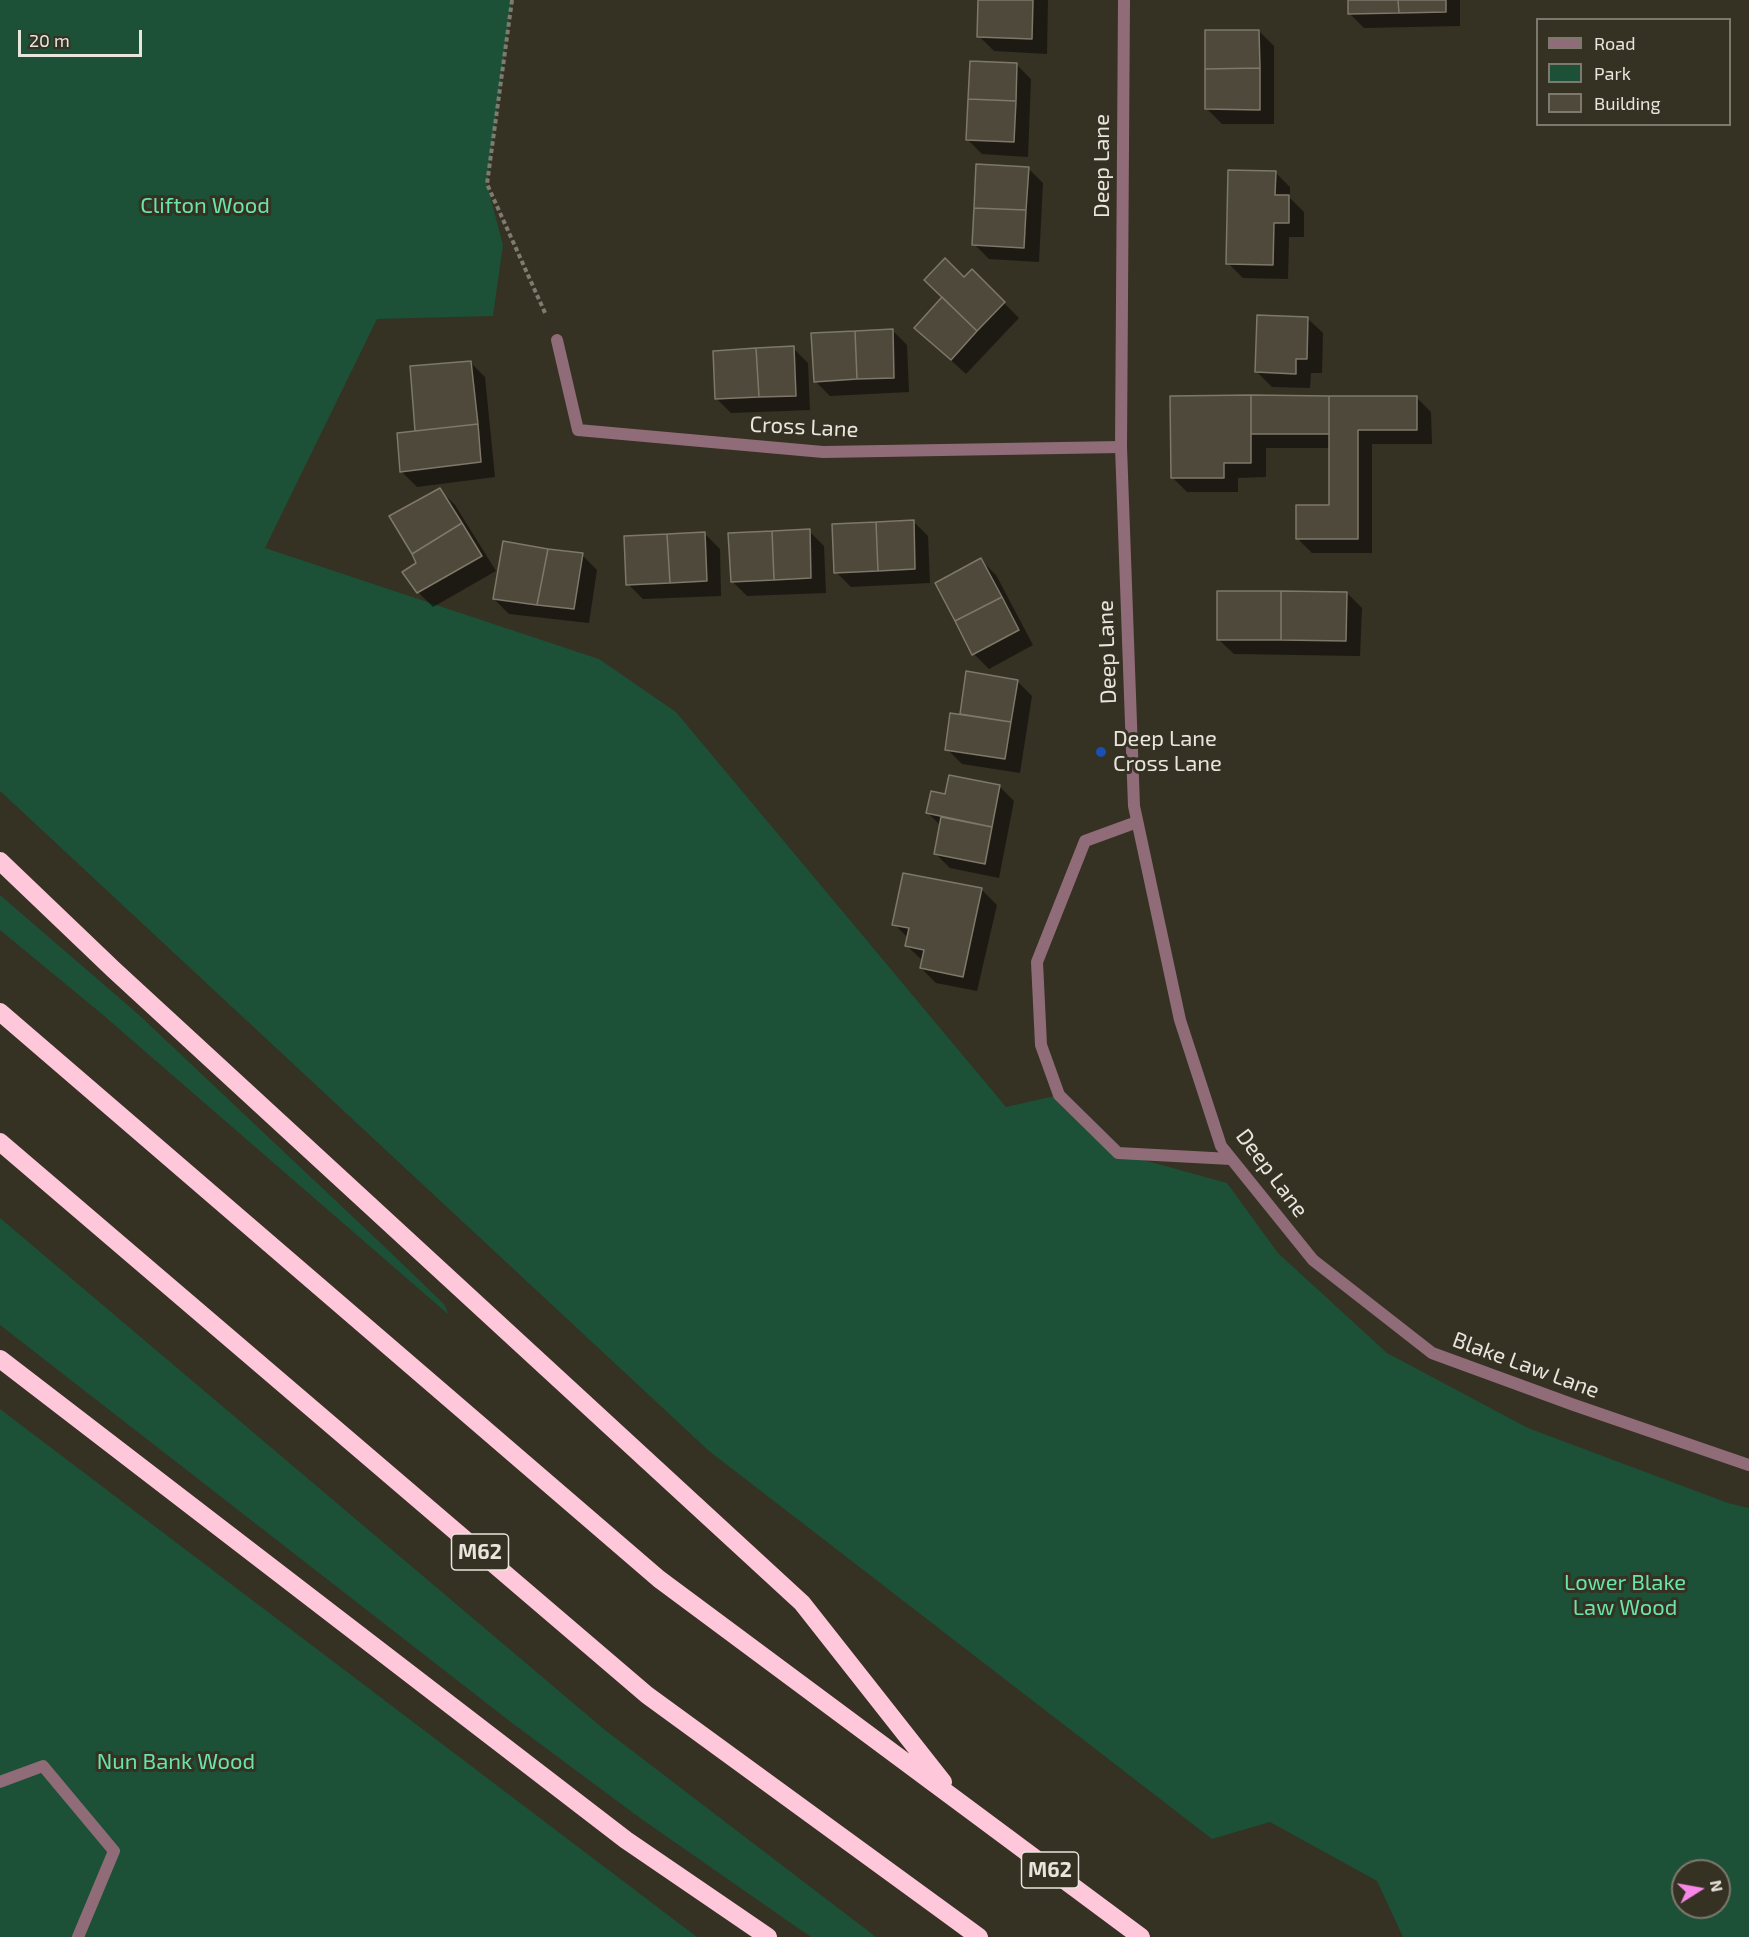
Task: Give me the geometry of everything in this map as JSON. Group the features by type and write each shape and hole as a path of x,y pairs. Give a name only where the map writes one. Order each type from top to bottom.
{"highway":[{"path":"0,861 140,994 802,1603 959,1802"},
{"name":"M62","path":"0,1012 659,1579 1141,1937"},
{"name":"M62","path":"0,1142 647,1695 979,1937"},
{"path":"0,1359 626,1840 768,1937"}],"street":[{"name":"Deep Lane","path":"1124,0 1121,447 1134,806 1180,1020 1221,1146 1313,1260"},
{"name":"Cross Lane","path":"557,340 578,430 823,452 1121,447"},
{"path":"1137,822 1085,840 1037,962 1041,1045 1059,1095 1118,1153 1231,1159"},
{"name":"Blake Law Lane","path":"1313,1260 1432,1353 1574,1406 1749,1465"},
{"path":"0,1782 43,1766 114,1851 78,1937"}],"path":[{"path":"512,0 487,184 557,340"}],"green space":[{"path":"0,0 512,0 487,184 503,245 493,316 377,319 265,548 599,659 676,712 1006,1107 1059,1095 1118,1153 1227,1183 1278,1253 1387,1353 1528,1428 1728,1503 1749,1508 1749,1937 1403,1937 1377,1881 1270,1822 1212,1839 709,1451 0,791"},
{"path":"0,895 138,1014 444,1304 449,1315 103,1015 0,930"},
{"path":"0,1218 605,1730 876,1937 811,1937 640,1818 512,1723 0,1325"},
{"name":"Nun Bank Wood","path":"0,1409 697,1937 0,1937"}],"building":[{"path":"978,0 1033,0 1032,39 977,37"},
{"path":"1348,0 1398,0 1399,13 1348,14"},
{"path":"1398,0 1446,0 1446,12 1399,13"},
{"path":"1205,30 1259,30 1260,68 1205,69"},
{"path":"970,61 1017,63 1016,101 968,99"},
{"path":"1260,68 1260,110 1205,109 1205,69"},
{"path":"968,99 1016,101 1014,142 966,140"},
{"path":"976,164 1029,167 1026,210 974,208"},
{"path":"1228,170 1276,171 1275,195 1289,195 1289,223 1274,223 1273,265 1226,264"},
{"path":"974,208 1026,210 1024,248 972,245"},
{"path":"945,258 964,277 972,269 1005,302 977,331 924,280"},
{"path":"942,297 977,331 951,360 914,328"},
{"path":"1257,315 1308,317 1307,359 1296,359 1296,374 1255,372"},
{"path":"893,329 894,378 857,379 855,331"},
{"path":"855,331 857,379 814,382 811,333"},
{"path":"794,346 796,396 759,397 756,348"},
{"path":"756,348 759,397 715,399 713,351"},
{"path":"471,361 478,424 415,431 410,366"},
{"path":"1251,395 1251,463 1224,463 1224,478 1171,478 1170,396"},
{"path":"1251,395 1329,396 1329,434 1251,434"},
{"path":"1329,396 1417,396 1417,430 1358,430 1358,539 1296,539 1296,505 1329,505"},
{"path":"478,424 481,462 400,472 397,433"},
{"path":"440,488 462,523 412,554 389,516"},
{"path":"914,520 915,569 878,571 876,522"},
{"path":"876,522 878,571 834,573 832,524"},
{"path":"462,523 482,556 417,593 402,572 416,563 412,554"},
{"path":"810,529 811,578 774,580 772,531"},
{"path":"772,531 774,580 731,582 728,533"},
{"path":"705,532 707,581 670,583 667,534"},
{"path":"667,534 670,583 626,585 624,536"},
{"path":"503,541 548,549 537,605 493,599"},
{"path":"548,549 583,553 574,609 537,605"},
{"path":"981,558 1002,597 955,621 935,583"},
{"path":"1217,591 1281,591 1281,640 1217,640"},
{"path":"1281,591 1347,592 1346,641 1281,640"},
{"path":"1002,597 1019,630 972,655 955,621"},
{"path":"966,671 1018,680 1011,722 960,714"},
{"path":"950,713 1011,722 1005,759 945,750"},
{"path":"949,775 1000,785 992,827 926,813 931,791 945,794"},
{"path":"941,817 992,827 985,864 934,854"},
{"path":"903,873 982,888 963,977 920,968 924,950 905,946 909,928 892,925"}],"place":[{"name":"Deep Lane Cross Lane","path":"1101,752"}],"park label":[{"name":"Clifton Wood","path":"205,206"},
{"name":"Lower Blake Law Wood","path":"1625,1596"}]}
